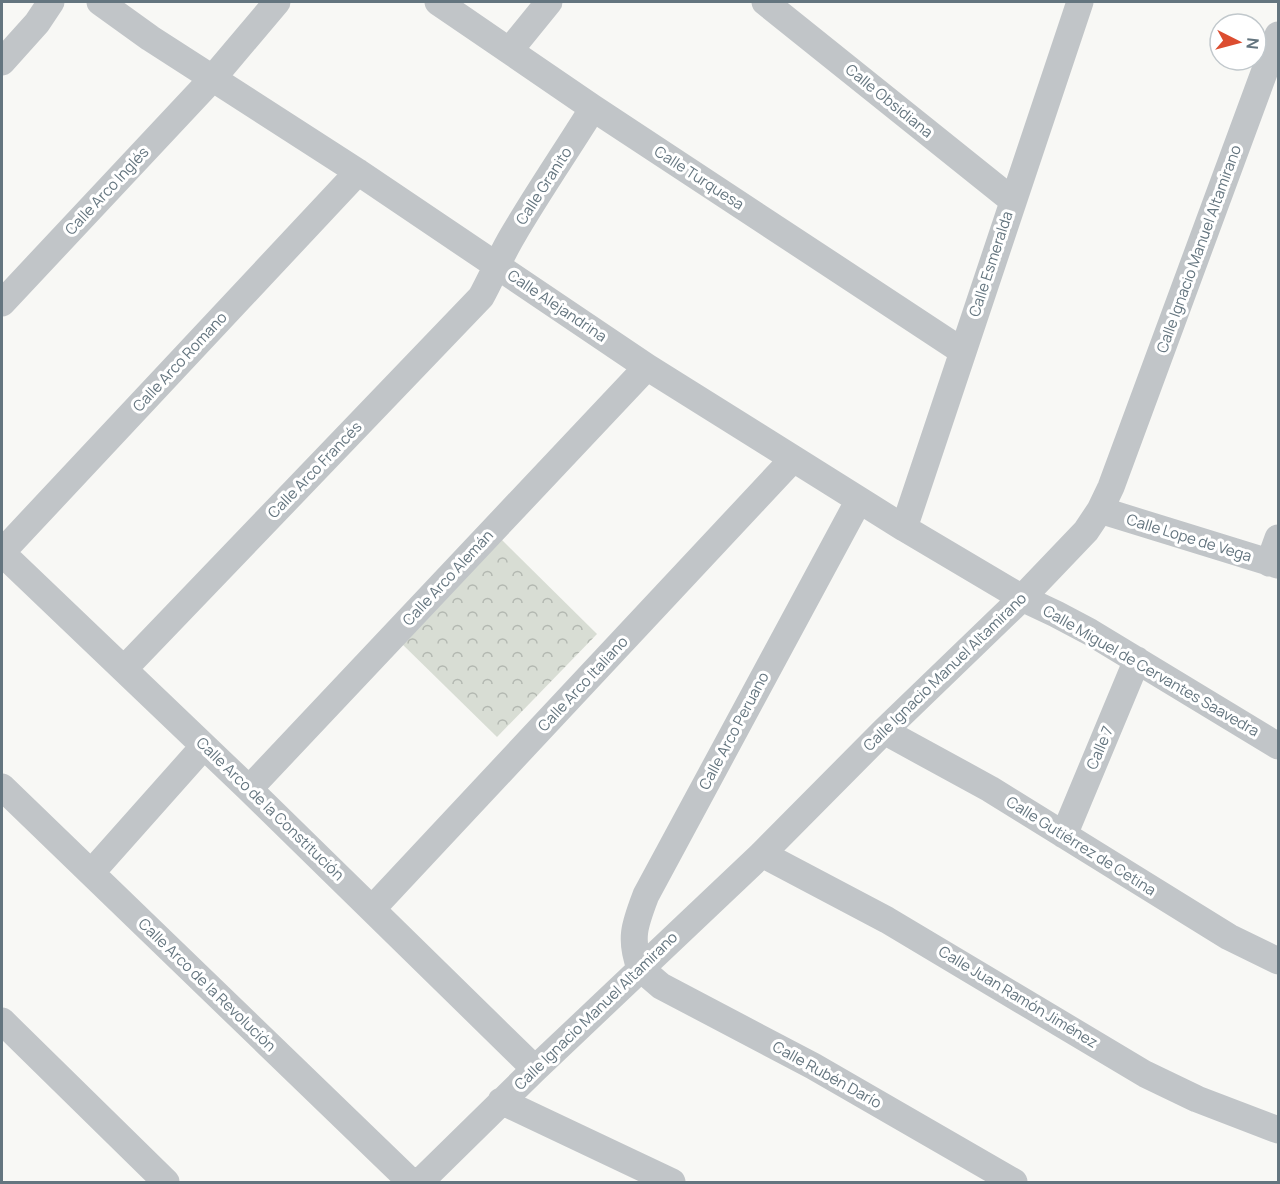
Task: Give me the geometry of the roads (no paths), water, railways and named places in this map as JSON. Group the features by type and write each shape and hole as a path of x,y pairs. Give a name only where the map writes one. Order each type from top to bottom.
{"street":[{"path":"2,62 37,23 51,2"},
{"name":"Calle Alejandrina","path":"100,2 213,79 496,264 647,367 904,528 1022,598"},
{"name":"Calle Arco Inglés","path":"2,303 213,79 277,2"},
{"name":"Calle Turquesa","path":"438,2 593,108 962,351"},
{"path":"510,50 549,2"},
{"name":"Calle Obsidiana","path":"765,2 1012,200"},
{"name":"Calle Esmeralda","path":"904,528 1074,5"},
{"name":"Calle Ignacio Manuel Altamirano","path":"420,1182 501,1101 762,854 884,731 1022,598 1086,531 1111,487 1278,35"},
{"name":"Calle Granito","path":"496,264 593,108"},
{"name":"Calle Arco Romano","path":"2,553 358,172"},
{"name":"Calle Arco Francés","path":"124,669 466,314 481,297 496,264"},
{"name":"Calle Arco Alemán","path":"249,789 647,367"},
{"name":"Calle Arco Italiano","path":"372,909 793,459"},
{"name":"Calle Arco Peruano","path":"640,968 634,951 633,934 646,895 859,500"},
{"name":"Calle Lope de Vega","path":"1100,510 1275,555"},
{"name":"Calle Arco de la Constitución","path":"2,553 249,789 535,1069"},
{"name":"Calle Miguel de Cervantes Saavedra","path":"1022,598 1056,614 1137,660 1278,746"},
{"name":"Calle 7","path":"1064,835 1137,660"},
{"name":"Calle Gutiérrez de Cetina","path":"884,731 951,766 1229,937 1277,957"},
{"path":"91,873 204,746"},
{"name":"Calle Arco de la Revolución","path":"2,787 411,1182"},
{"name":"Calle Juan Ramón Jiménez","path":"762,854 887,920 1145,1074 1197,1099 1278,1130"},
{"name":"Calle Rubén Darío","path":"640,968 661,986 813,1066 1014,1182"},
{"path":"2,1021 166,1182"},
{"path":"501,1101 672,1182"}]}
